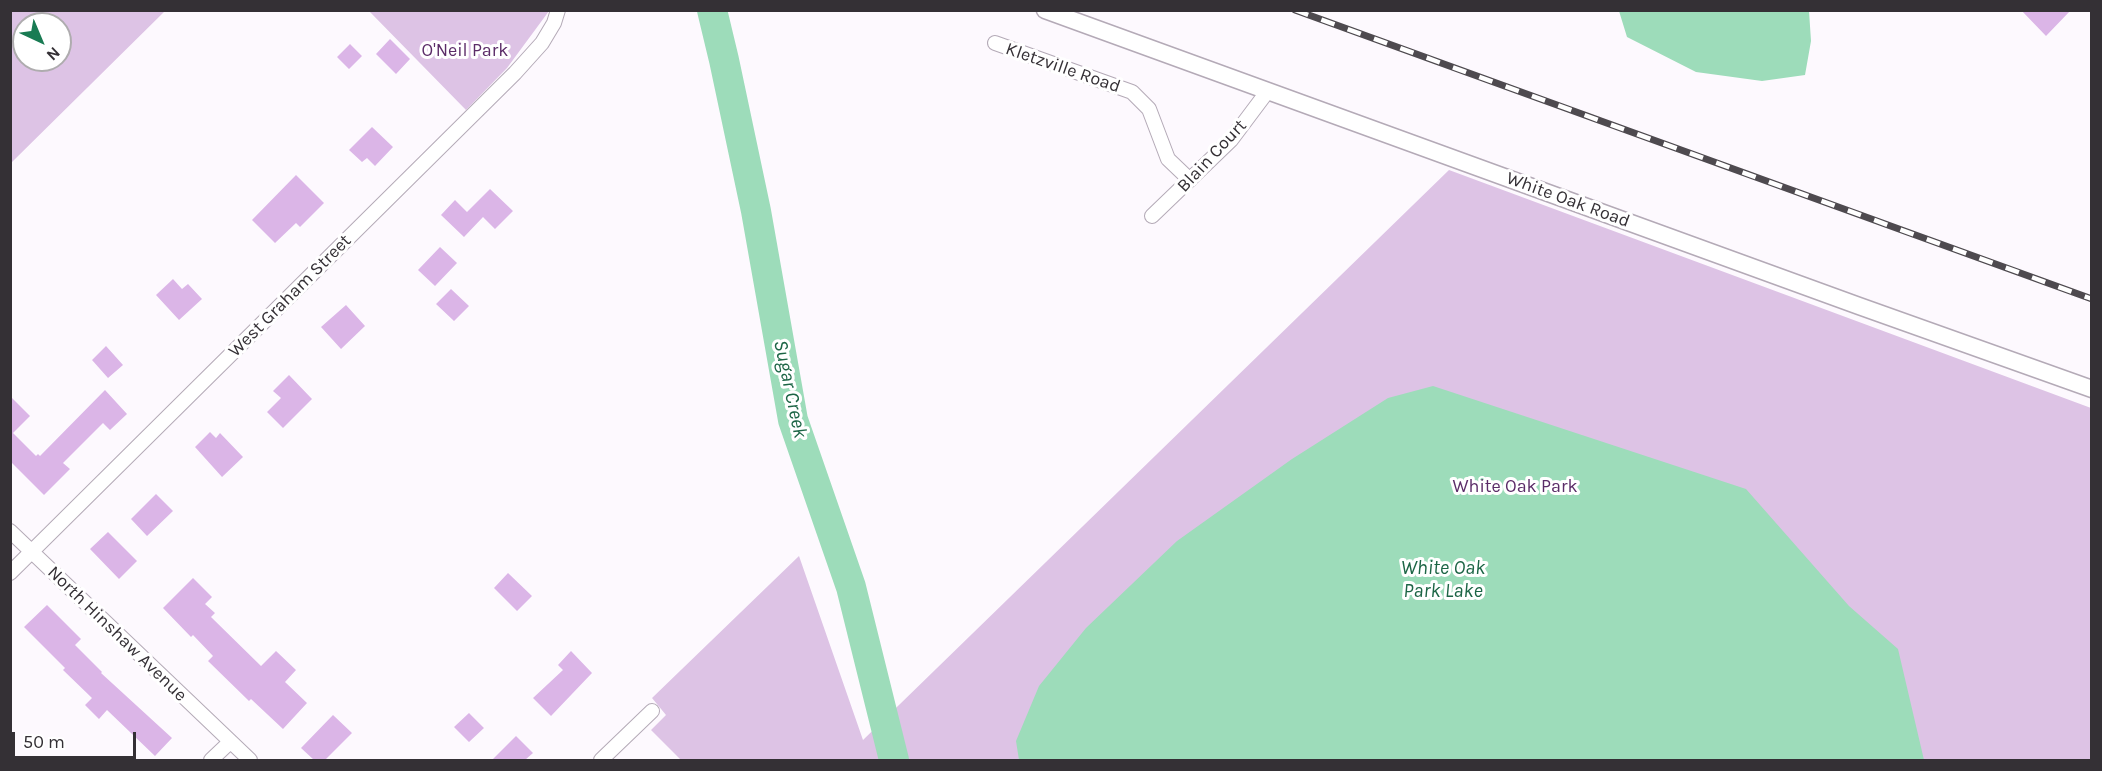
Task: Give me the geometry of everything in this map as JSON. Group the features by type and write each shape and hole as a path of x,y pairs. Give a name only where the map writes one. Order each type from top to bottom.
{"street":[{"name":"West Graham Street","path":"10,573 515,73 542,43 554,23 558,10"},
{"name":"White Oak Road","path":"1045,10 2091,389"},
{"name":"Kletzville Road","path":"994,43 1132,92 1149,109 1168,159 1190,180"},
{"name":"Blain Court","path":"1152,216 1231,140 1267,92"},
{"name":"North Hinshaw Avenue","path":"10,531 250,760"},
{"path":"601,760 652,711"},
{"path":"211,760 230,741"}],"green space":[{"path":"11,10 165,11 11,163"},
{"name":"O'Neil Park","path":"369,11 549,11 507,68 466,110"},
{"name":"White Oak Park","path":"1449,170 2091,408 2091,760 681,760 651,730 666,715 652,698 799,556 863,740"}],"water":[{"path":"1619,11 1809,11 1811,41 1805,75 1762,81 1696,72 1627,37"},
{"name":"White Oak Park Lake","path":"1433,386 1746,489 1849,606 1898,649 1924,760 1019,760 1016,741 1039,686 1086,628 1177,541 1292,459 1388,398"}],"building":[{"path":"2021,10 2071,10 2046,36"},
{"path":"390,39 410,59 396,74 376,54"},
{"path":"350,44 362,56 349,69 337,57"},
{"path":"372,127 393,147 375,166 367,158 362,162 349,150"},
{"path":"296,175 324,203 300,227 296,223 275,243 252,220"},
{"path":"490,189 513,211 495,229 483,217 464,237 441,215 455,200 467,212"},
{"path":"440,247 457,263 435,286 418,270"},
{"path":"173,279 182,289 188,284 202,299 179,320 156,295"},
{"path":"451,289 469,306 454,321 436,304"},
{"path":"346,305 365,326 341,349 321,327"},
{"path":"106,346 123,365 108,378 92,360"},
{"path":"289,375 312,399 283,428 267,412 281,398 273,391"},
{"path":"105,390 127,414 110,430 103,423 63,463 70,469 44,495 10,461 10,396 30,416 13,433 36,456 38,454 40,456"},
{"path":"210,432 216,438 220,433 243,457 222,477 195,447"},
{"path":"156,494 173,511 147,536 131,519"},
{"path":"108,532 137,561 119,579 90,549"},
{"path":"508,573 532,596 517,611 494,588"},
{"path":"193,578 212,597 205,604 215,613 211,617 261,666 276,651 296,670 285,682 307,703 283,729 251,699 249,701 208,661 213,656 163,608"},
{"path":"47,605 81,639 75,645 101,673 172,738 155,756 107,710 99,719 85,705 92,698 24,627"},
{"path":"571,651 592,673 551,716 533,698 563,670 558,665"},
{"path":"469,713 484,728 469,742 454,727"},
{"path":"333,715 352,733 325,760 314,760 301,748"},
{"path":"516,736 533,753 525,760 492,760"}],"waterway":[{"name":"Sugar Creek","path":"712,10 756,211 793,420 851,587 894,760"}],"railway":[{"path":"1295,10 2092,299"}]}
